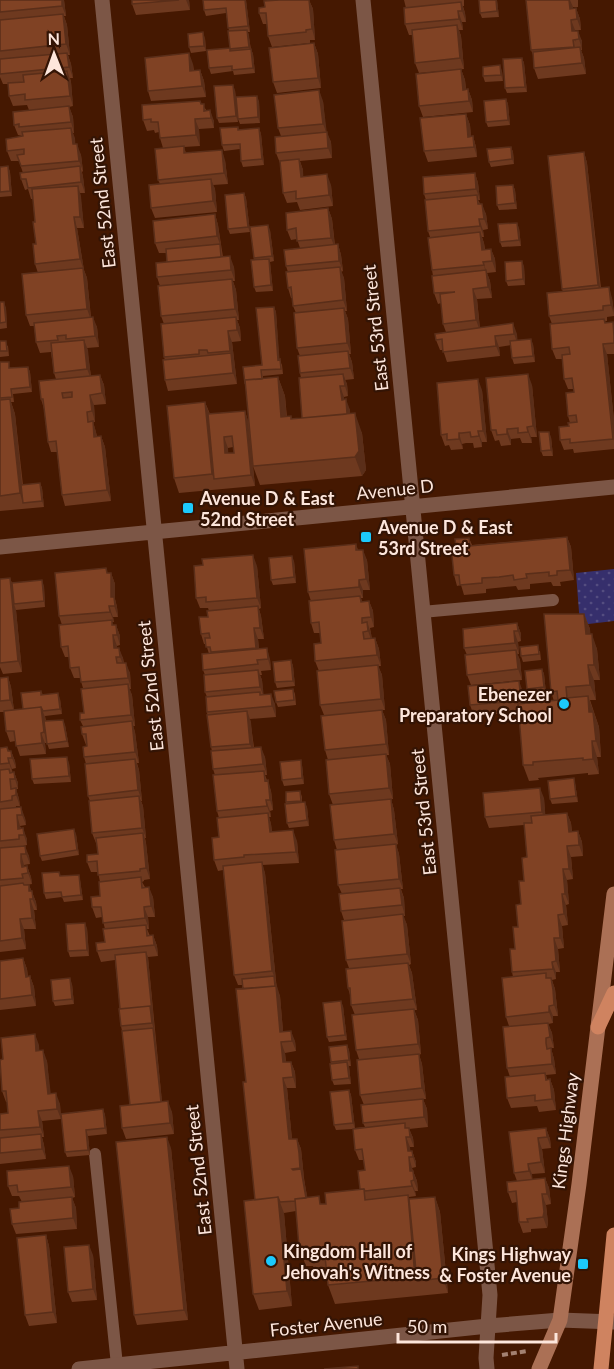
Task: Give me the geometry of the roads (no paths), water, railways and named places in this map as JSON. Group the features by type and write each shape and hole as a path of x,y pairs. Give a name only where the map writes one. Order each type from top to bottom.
{"main road":[{"path":"598,1027 614,993"},
{"path":"601,1369 609,1322 614,1235"}],"street":[{"name":"East 52nd Street","path":"102,0 237,1369"},
{"name":"East 53rd Street","path":"363,0 490,1295 487,1369"},
{"name":"Avenue D","path":"0,548 614,487"},
{"name":"Kings Highway","path":"539,1369 560,1320 614,894"},
{"name":"Foster Avenue","path":"79,1369 488,1326 560,1320 609,1322"}],"lane":[{"path":"422,612 553,600"},
{"path":"95,1154 117,1365"}],"place":[{"name":"Avenue D & East 52nd Street","path":"188,508"},
{"name":"Avenue D & East 53rd Street","path":"366,537"},
{"name":"Ebenezer Preparatory School","path":"564,704"},
{"name":"Kingdom Hall of Jehovah's Witness","path":"271,1261"},
{"name":"Kings Highway & Foster Avenue","path":"583,1264"}]}
